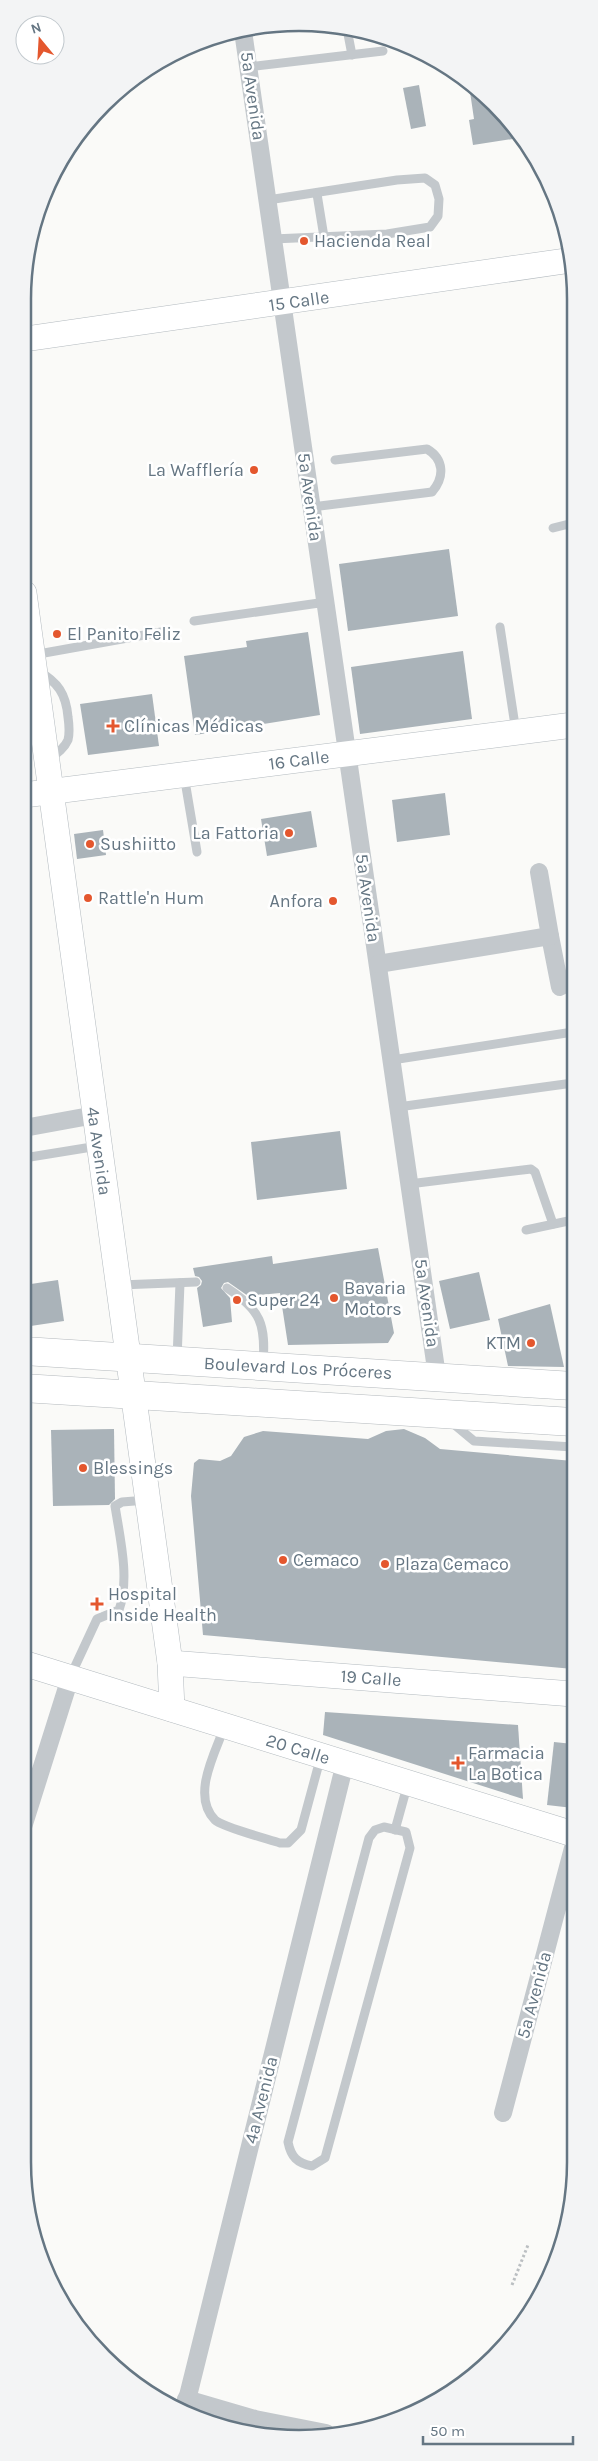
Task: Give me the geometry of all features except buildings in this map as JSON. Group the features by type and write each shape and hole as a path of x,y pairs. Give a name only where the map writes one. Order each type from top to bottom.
{"highway":[{"name":"Boulevard Los Próceres","path":"31,1352 567,1386"},
{"name":"Boulevard Los Próceres","path":"31,1389 567,1422"}],"street":[{"name":"5a Avenida","path":"244,37 437,1376"},
{"name":"15 Calle","path":"31,338 282,304 564,261"},
{"name":"4a Avenida","path":"31,641 146,1500 170,1663 172,1709"},
{"name":"16 Calle","path":"31,794 567,725"},
{"path":"540,872 560,987"},
{"name":"5a Avenida","path":"378,964 550,936"},
{"path":"31,1127 94,1115"},
{"name":"19 Calle","path":"170,1663 567,1694"},
{"name":"20 Calle","path":"31,1666 567,1832"},
{"path":"31,1799 70,1678"},
{"name":"4a Avenida","path":"185,2404 345,1763"},
{"name":"5a Avenida","path":"503,2113 567,1871"},
{"path":"190,2406 305,2430"}],"lane":[{"path":"348,36 352,55"},
{"path":"248,67 383,51"},
{"path":"268,200 317,194 397,180 425,178 434,185 439,199 438,216 430,227 387,234 273,240"},
{"path":"317,194 324,237"},
{"path":"312,507 432,492 440,483 442,469 436,455 427,449 335,460"},
{"path":"553,528 567,524"},
{"path":"194,621 326,602"},
{"path":"500,627 516,732"},
{"path":"34,662 161,632"},
{"path":"184,775 197,852"},
{"path":"392,1060 567,1033"},
{"path":"398,1107 567,1084"},
{"path":"31,1157 98,1146"},
{"path":"410,1184 531,1169 535,1172 553,1224"},
{"path":"526,1230 567,1221"},
{"path":"117,1285 196,1282"},
{"path":"177,1362 180,1283"},
{"path":"227,1288 247,1301 261,1324 264,1348 263,1367"},
{"path":"440,1413 474,1441 567,1447"},
{"path":"70,1678 97,1619 119,1610 122,1600 120,1540 115,1506 122,1502 146,1500"},
{"path":"225,1726 206,1783 207,1807 215,1820 280,1843 288,1843 301,1830 322,1756"},
{"path":"395,1830 408,1783"},
{"path":"384,1827 395,1830 406,1832 410,1848 328,2148 325,2158 320,2163 312,2166 302,2164 295,2160 290,2152 288,2142 369,1838 375,1830 384,1827"}],"path":[{"path":"512,2285 528,2245"}],"place":[{"name":"Hacienda Real","path":"304,241"},
{"name":"La Wafflería","path":"254,470"},
{"name":"El Panito Feliz","path":"57,634"},
{"name":"Clínicas Médicas","path":"113,726"},
{"name":"La Fattoria","path":"289,833"},
{"name":"Sushiitto","path":"90,844"},
{"name":"Rattle'n Hum","path":"88,898"},
{"name":"Anfora","path":"333,901"},
{"name":"Bavaria Motors","path":"334,1298"},
{"name":"Super 24","path":"237,1300"},
{"name":"KTM","path":"531,1343"},
{"name":"Blessings","path":"83,1468"},
{"name":"Cemaco","path":"283,1560"},
{"name":"Plaza Cemaco","path":"385,1564"},
{"name":"Hospital Inside Health","path":"97,1604"},
{"name":"Farmacia La Botica","path":"458,1763"}]}
